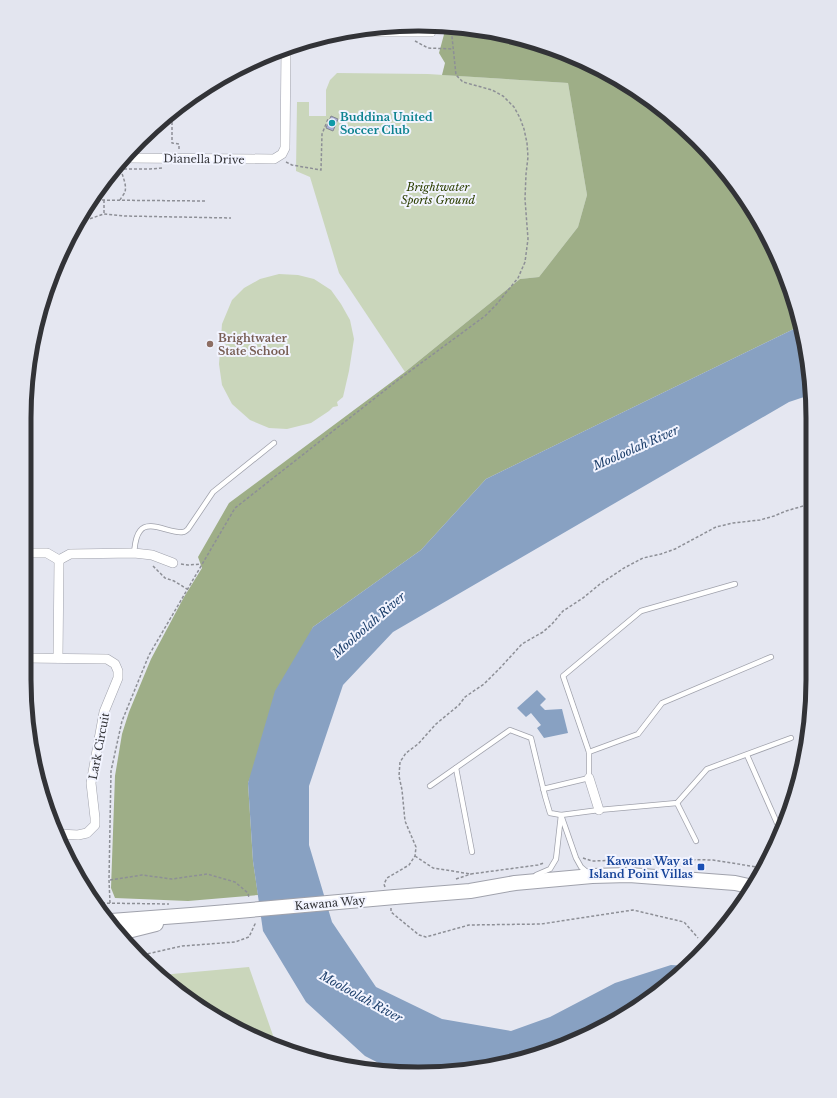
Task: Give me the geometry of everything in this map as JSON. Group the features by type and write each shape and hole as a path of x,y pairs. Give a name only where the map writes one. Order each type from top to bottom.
{"main road":[{"name":"Kawana Way","path":"116,921 192,916 470,891 515,883 592,876 629,875 735,883 747,886"},
{"name":"Kawana Way","path":"470,891 498,892 665,878"},
{"name":"Kawana Way","path":"125,932 192,916"}],"street":[{"path":"393,32 431,32"},
{"path":"285,157 286,55"},
{"name":"Dianella Drive","path":"131,158 274,159 285,157"},
{"path":"31,553 47,553 59,560"},
{"path":"59,560 70,554 134,553 152,555 173,563"},
{"path":"58,658 59,560"},
{"name":"Lark Circuit","path":"31,658 107,659 115,664 118,671 118,678 104,712 91,783 95,825 87,833 78,835 63,834"},
{"path":"589,778 599,810"}],"lane":[{"path":"134,553 136,539 140,531 145,527 178,532 188,530 213,492 274,443"},
{"path":"543,790 589,778 589,752 563,676 641,611 735,584"},
{"path":"589,752 638,734 662,703 771,657"},
{"path":"430,786 510,730 531,738 550,813 561,815 677,803 707,770 791,738"},
{"path":"747,754 778,824"},
{"path":"456,768 472,852"},
{"path":"677,803 696,841"},
{"path":"561,815 576,858 581,867 592,876"},
{"path":"515,883 550,869 556,859 561,815"}],"path":[{"path":"110,903 111,771 122,721 149,655 235,508 398,380 485,316 518,278 525,262 528,239 525,199 528,157 524,129 514,107 503,96 492,90 462,82 456,75 452,33"},
{"path":"285,157 286,162 292,165 321,170 322,134 328,119"},
{"path":"172,120 172,143 179,144 179,158"},
{"path":"122,169 165,168"},
{"path":"120,200 125,192 125,181 121,170"},
{"path":"98,200 206,201"},
{"path":"104,200 104,214"},
{"path":"87,219 104,214 125,216 231,218"},
{"path":"698,938 684,922 633,910 541,924 469,925 426,937 419,935 392,912 390,897 384,884 387,878 409,865 415,856 416,847 405,821 399,776 400,762 406,753 418,744 436,724 465,697 488,680 522,644 543,632 552,624 562,611 584,598 600,584 624,568 643,558 661,554 675,548 716,527 733,523 760,520 806,505"},
{"path":"150,563 165,578 174,581 187,589"},
{"path":"173,563 188,565 201,564"},
{"path":"102,903 175,905"}],"green space":[{"path":"445,32 494,38 519,44 567,60 590,71 634,96 654,111 693,144 741,203 777,270 795,328 486,479 421,550 313,627 248,783 253,861 258,895 188,901 115,898 111,888 115,776 122,734 129,712 151,659 184,597 202,568 198,557 229,503 405,372 520,279 539,277 578,227 587,195 568,83 442,75 445,63 439,53"},
{"name":"Brightwater Sports Ground","path":"337,73 428,74 568,83 587,195 578,227 539,277 520,279 405,372 339,273 310,177 296,171 297,102 309,102 309,116 326,116 326,90 330,80"},
{"path":"279,274 298,275 314,279 331,290 350,320 354,339 343,397 337,402 338,406 333,407 311,423 287,429 269,428 250,420 232,404 222,385 219,364 222,324 232,300 244,288 260,279"},
{"path":"249,967 274,1039 247,1027 203,1002 167,974"}],"water":[{"name":"Mooloolah River","path":"795,328 803,368 805,397 789,402 393,632 343,685 309,786 309,845 332,922 376,987 442,1019 511,1031 550,1017 615,983 671,965 680,966 634,1002 567,1038 519,1054 469,1064 418,1067 383,1065 365,1056 306,1002 263,931 253,861 248,783 275,691 313,627 421,550 486,479"},
{"path":"537,690 546,699 540,705 545,710 562,709 568,733 544,738 537,728 541,725 531,713 526,717 517,708"}],"building":[{"name":"Buddina United Soccer Club","path":"331,116 338,119 333,131 326,128"}],"place":[{"name":"Buddina United Soccer Club","path":"332,123"},
{"name":"Brightwater State School","path":"210,344"},
{"name":"Kawana Way at Island Point Villas","path":"701,867"}]}
